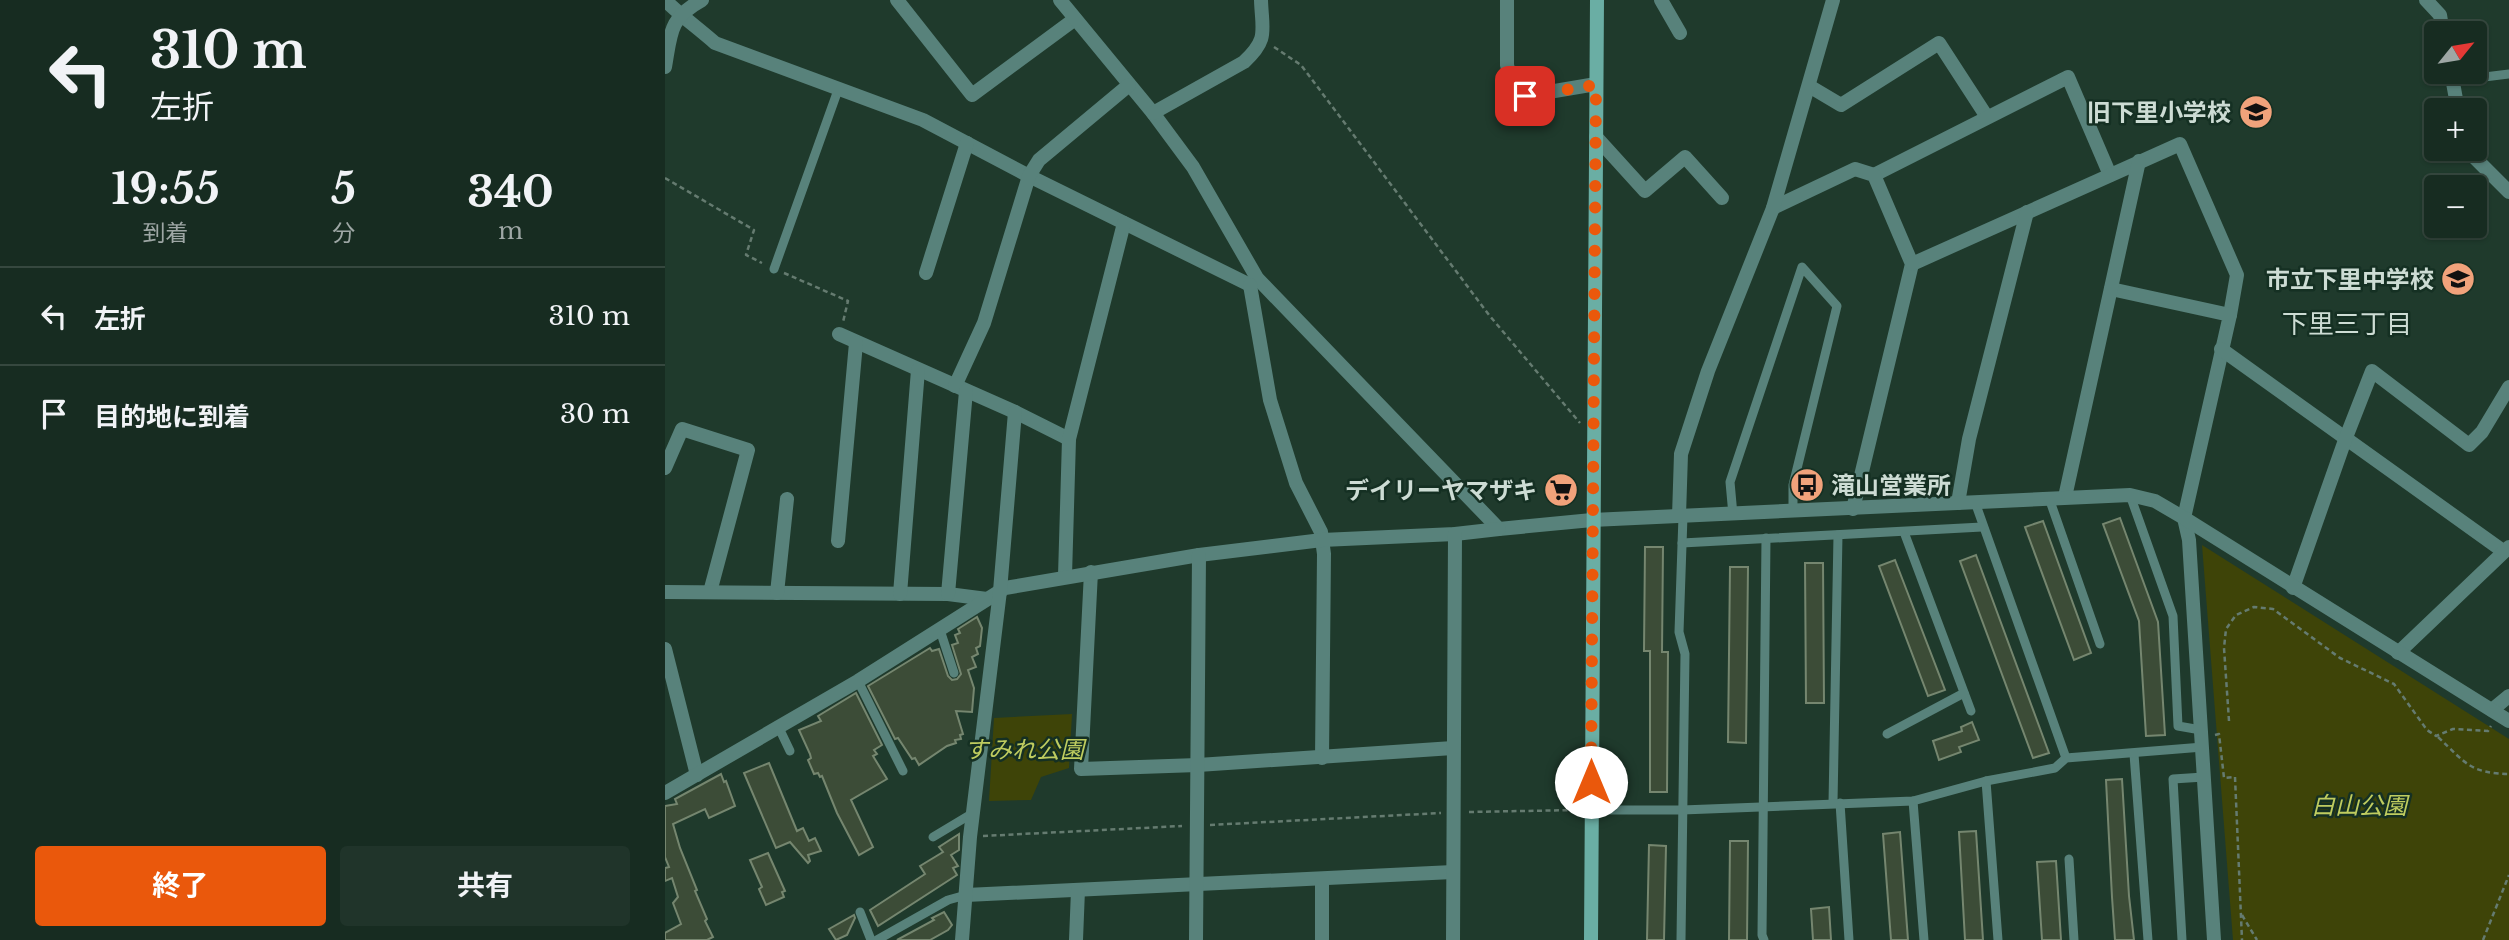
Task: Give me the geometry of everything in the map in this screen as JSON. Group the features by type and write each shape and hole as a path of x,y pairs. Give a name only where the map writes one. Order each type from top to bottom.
{"main road":[{"path":"1591,940 1597,0"}],"street":[{"path":"665,0 715,43 923,120 1124,223 1254,282"},
{"path":"665,67 672,25 680,15 702,0"},
{"path":"897,0 972,95 1075,19"},
{"path":"1060,0 1153,113 1193,167 1254,282 1499,529"},
{"path":"1153,113 1244,62 1255,51 1264,37 1261,0"},
{"path":"1507,0 1507,65 1513,88 1525,96 1596,85"},
{"path":"1661,0 1680,33"},
{"path":"1681,516 1681,454 1708,371 1773,208 1833,0"},
{"path":"2426,0 2439,15 2440,21"},
{"path":"1809,86 1841,105 1939,43 1987,117"},
{"path":"1773,208 1855,169 1874,175 2068,77 2110,175"},
{"path":"948,594 960,388 1029,176 1039,160 1129,85"},
{"path":"1596,137 1645,191 1685,156 1722,198"},
{"path":"926,273 967,143"},
{"path":"1912,264 2180,144 2237,275 2184,518 2189,540 2214,940"},
{"path":"2478,161 2509,192"},
{"path":"2065,497 2139,162"},
{"path":"1853,509 1912,264 1874,175"},
{"path":"1958,503 1969,439 2027,212"},
{"path":"1065,576 1069,439 1124,223"},
{"path":"1254,282 1270,400 1296,483 1321,531 1324,554 1322,758"},
{"path":"2111,289 2230,315"},
{"path":"839,334 1015,412 1069,439"},
{"path":"838,541 856,343"},
{"path":"2221,349 2345,440 2506,549 2398,653"},
{"path":"900,594 918,370"},
{"path":"2293,587 2372,371 2469,445 2482,432 2509,387"},
{"path":"961,940 993,595 1015,412"},
{"path":"665,468 681,429 748,450 710,592"},
{"path":"665,793 858,681 1005,588 1199,555 1322,540 1455,534 1592,520 2130,495 2154,501 2184,518 2500,715 2509,696"},
{"path":"777,593 787,499"},
{"path":"1453,940 1455,534"},
{"path":"1196,940 1199,555"},
{"path":"1091,572 1081,769 1198,765 1453,748"},
{"path":"665,592 993,595"},
{"path":"665,649 697,775"},
{"path":"966,895 1453,872"},
{"path":"1322,878 1322,940"},
{"path":"1076,940 1077,890"}],"lane":[{"path":"2487,75 2509,74"},
{"path":"774,268 838,90"},
{"path":"1734,515 1731,482 1802,267 1837,306 1793,485 1793,511"},
{"path":"2130,495 2173,616 2178,726 2202,738"},
{"path":"2049,498 2100,644"},
{"path":"1975,502 2066,758"},
{"path":"1681,516 1679,632 1685,654 1681,940"},
{"path":"1682,543 1982,527"},
{"path":"1904,532 1971,711"},
{"path":"1838,535 1837,803 1849,940"},
{"path":"1764,940 1762,806 1766,538"},
{"path":"940,630 954,673"},
{"path":"858,681 903,771"},
{"path":"1887,734 1964,694"},
{"path":"779,728 790,751"},
{"path":"1591,810 1682,810 1913,801 1986,781 2055,768 2066,758 2134,754 2202,738"},
{"path":"2134,754 2148,940"},
{"path":"2182,940 2173,779 2204,777"},
{"path":"1986,781 1998,940"},
{"path":"1913,801 1924,940"},
{"path":"933,836 973,813"},
{"path":"2069,859 2074,940"},
{"path":"877,940 948,900 966,895"},
{"path":"860,912 871,940"}],"path":[{"path":"1264,37 1279,53 1301,65 1482,305 1593,438"},
{"path":"665,178 754,230 746,255 848,302 839,334"},
{"path":"2229,721 2224,648 2226,629 2236,615 2255,607 2273,609 2340,658 2394,684 2427,730 2471,768 2488,773 2509,774"},
{"path":"2437,736 2453,729 2488,731 2500,715"},
{"path":"2202,738 2219,734 2224,778 2235,777 2242,940"},
{"path":"970,837 1453,812 1591,810"},
{"path":"2483,940 2509,875"},
{"path":"2240,912 2257,940"}],"green space":[{"name":"白山公園","path":"2202,545 2509,739 2509,940 2233,940"},
{"name":"すみれ公園","path":"1072,714 1069,768 1041,777 1031,800 989,801 994,718"}],"building":[{"path":"2120,518 2158,622 2165,735 2146,736 2139,621 2103,524"},
{"path":"2043,521 2091,653 2074,660 2025,527"},
{"path":"1645,547 1663,547 1662,652 1668,652 1667,792 1650,792 1650,651 1644,651"},
{"path":"1976,555 2049,753 2033,758 1960,561"},
{"path":"1895,560 1945,690 1928,696 1879,566"},
{"path":"1805,563 1823,563 1824,703 1806,703"},
{"path":"1730,567 1748,567 1746,743 1728,742"},
{"path":"977,617 982,628 980,646 976,648 978,654 972,657 976,667 968,670 974,688 972,712 956,711 963,734 960,735 961,739 955,740 956,743 919,765 898,738 895,739 868,686 930,648 932,651 939,649 948,676 952,680 957,679 961,674 952,645 958,643 955,635 960,633 958,629"},
{"path":"856,693 882,745 874,750 877,754 873,756 887,779 851,800 873,847 859,855 837,813 822,776 814,774 808,760 811,758 810,754 799,730 821,721 818,716"},
{"path":"1972,722 1979,740 1959,747 1961,752 1939,760 1933,741 1962,731 1961,727"},
{"path":"769,763 797,831 803,828 809,841 815,838 821,851 808,855 808,863 790,842 776,848 744,773"},
{"path":"721,774 735,806 709,818 705,809 673,824 707,919 705,921 713,937 707,940 665,940 665,933 681,924 673,903 678,897 672,878 665,881 665,868 669,867 665,857 665,806 677,804 675,799"},
{"path":"2122,779 2134,940 2115,940 2106,780"},
{"path":"1976,831 1983,940 1965,940 1959,832"},
{"path":"1900,832 1908,940 1891,940 1883,834"},
{"path":"959,834 959,850 951,855 958,866 953,868 957,875 878,926 870,910 925,874 920,866 943,852 939,847"},
{"path":"1730,841 1748,841 1747,940 1729,940"},
{"path":"1649,845 1666,846 1664,940 1647,940"},
{"path":"768,853 785,891 782,892 784,897 766,905 759,889 762,887 750,860"},
{"path":"2056,861 2061,940 2042,940 2037,862"},
{"path":"1829,907 1831,940 1813,940 1811,909"},
{"path":"944,912 952,925 948,930 930,940 897,940 934,920 932,918"},
{"path":"854,915 847,935 836,940 829,929"}],"place":[{"name":"旧下里小学校","path":"2256,112"},
{"name":"市立下里中学校","path":"2458,279"},
{"name":"滝山営業所","path":"1807,485"},
{"name":"デイリーヤマザキ","path":"1561,490"}],"district":[{"name":"下里三丁目","path":"2347,324"}],"route":[{"path":"1525,96 1596,85 1591,782"}]}
